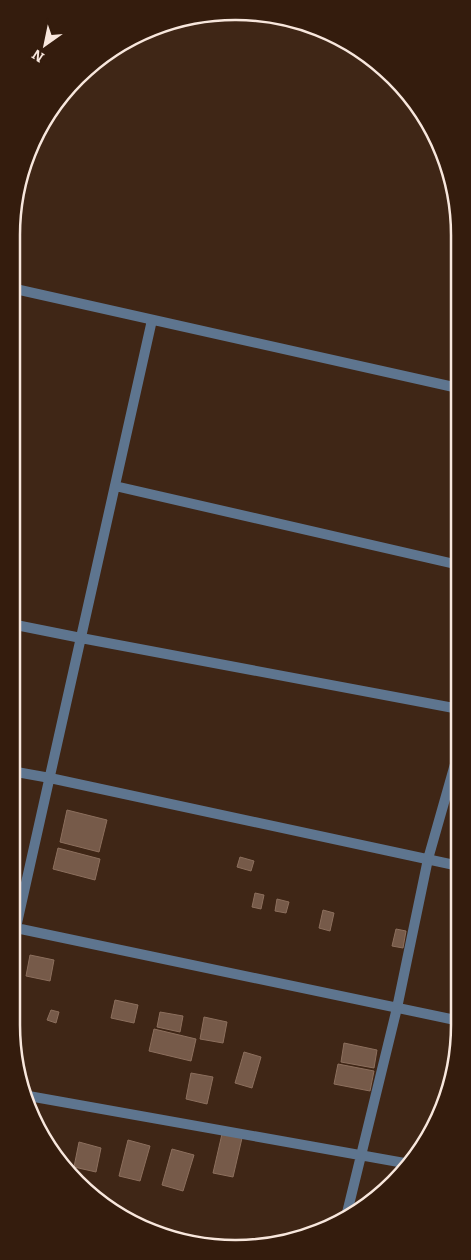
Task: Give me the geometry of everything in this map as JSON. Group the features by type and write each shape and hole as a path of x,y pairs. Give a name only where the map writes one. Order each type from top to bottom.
{"street":[{"path":"20,290 451,386"},
{"path":"20,910 152,320"},
{"path":"115,486 451,563"},
{"path":"20,626 451,707"},
{"path":"20,773 451,864"},
{"path":"348,1208 397,1008 428,859 451,778"},
{"path":"20,929 451,1019"},
{"path":"32,1097 401,1163"}],"building":[{"path":"67,810 107,820 99,852 60,842"},
{"path":"58,848 100,859 95,880 53,869"},
{"path":"240,857 254,861 251,871 237,867"},
{"path":"255,893 264,895 261,909 252,907"},
{"path":"277,899 289,902 286,913 275,911"},
{"path":"323,910 334,913 330,931 319,928"},
{"path":"396,929 406,931 403,948 392,946"},
{"path":"30,955 54,960 50,981 26,976"},
{"path":"115,1000 138,1005 134,1023 111,1018"},
{"path":"51,1010 59,1012 56,1023 47,1020"},
{"path":"160,1012 183,1016 180,1032 157,1027"},
{"path":"204,1017 227,1022 223,1043 200,1039"},
{"path":"154,1029 196,1039 191,1061 149,1051"},
{"path":"344,1043 377,1050 374,1068 341,1062"},
{"path":"244,1052 261,1057 252,1088 235,1083"},
{"path":"338,1064 374,1071 370,1091 334,1084"},
{"path":"191,1073 213,1077 207,1104 186,1099"},
{"path":"222,1134 242,1138 233,1177 213,1173"},
{"path":"128,1140 150,1146 140,1181 119,1176"},
{"path":"79,1142 101,1148 96,1172 74,1167"},
{"path":"172,1149 194,1155 183,1191 162,1185"}]}
